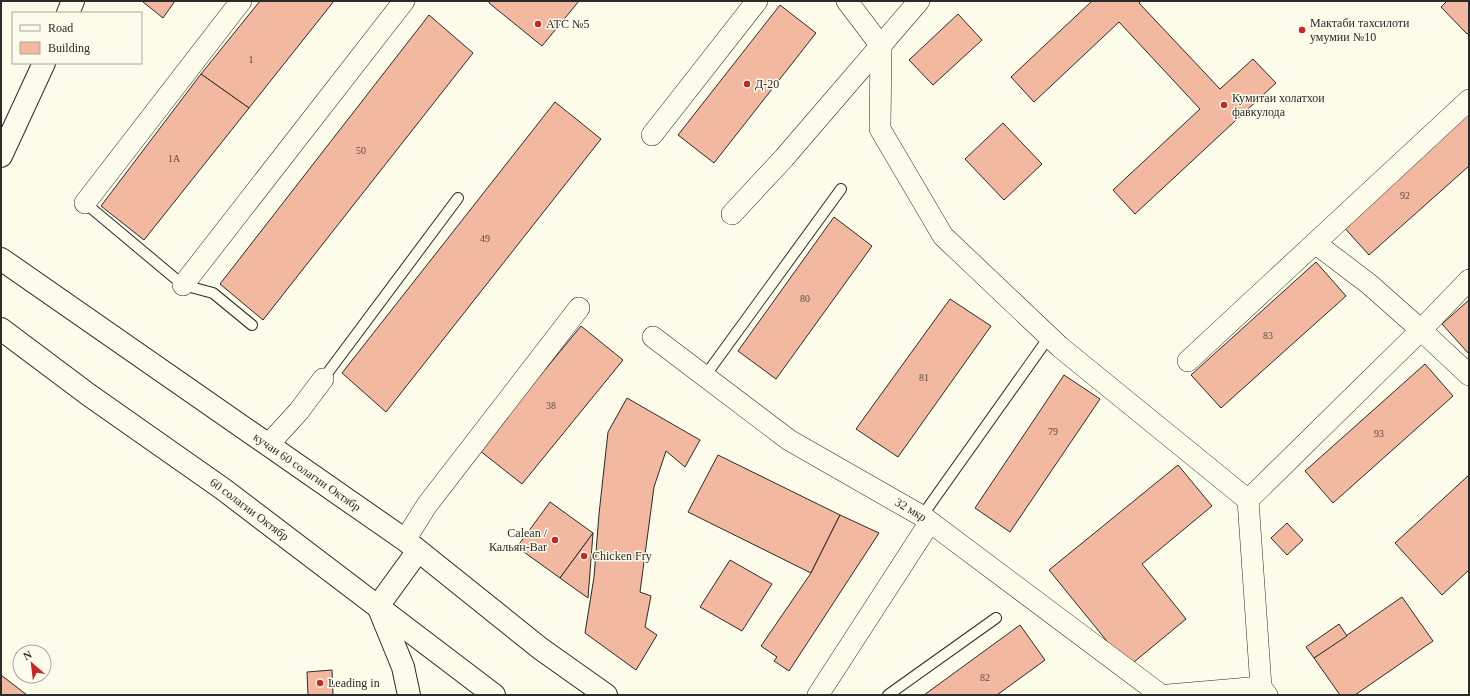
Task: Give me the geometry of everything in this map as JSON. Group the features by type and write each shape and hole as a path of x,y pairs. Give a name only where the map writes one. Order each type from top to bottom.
{"main road":[{"path":"68,12 73,1"},
{"path":"1,156 44,64"},
{"name":"кучаи 60 солагии Октябр","path":"1,259 411,546 541,649 606,695"},
{"name":"60 солагии Октябр","path":"1,329 89,395 223,489 494,695"},
{"path":"409,695 403,667 378,606 411,546"}],"street":[{"path":"85,203 241,1"},
{"path":"183,285 404,1"},
{"path":"652,135 757,1"},
{"path":"847,1 881,46 880,129 943,236 1049,337 1248,500 1264,691 1168,695"},
{"path":"732,214 784,158 919,1"},
{"path":"1188,360 1469,100"},
{"path":"1315,243 1368,284 1421,330 1469,375"},
{"path":"1248,500 1421,330 1469,280"},
{"path":"411,546 423,511 578,308"},
{"name":"32 мкр","path":"653,337 789,440 926,519 1161,695"},
{"path":"268,445 299,412 323,379"},
{"path":"818,695 926,519"}],"lane":[{"path":"705,376 841,190"},
{"path":"323,379 458,198"},
{"path":"85,203 183,285 213,293 252,325"},
{"path":"926,519 1049,337"},
{"path":"888,695 996,618"}],"building":[{"path":"175,1 163,18 143,2"},
{"path":"260,1 334,1 249,108 201,74"},
{"name":"АТС №5","path":"490,1 579,1 542,46 489,3"},
{"name":"Кумитаи холатхои фавкулода","path":"1092,1 1141,1 1139,3 1220,89 1253,59 1276,83 1135,214 1113,190 1200,109 1119,22 1034,102 1011,77"},
{"path":"1447,1 1469,1 1469,32 1467,34 1441,7"},
{"name":"Д-20","path":"780,5 816,33 714,163 678,135"},
{"path":"958,14 982,40 933,85 909,60"},
{"path":"429,15 473,53 263,320 220,284"},
{"path":"201,74 249,108 144,240 101,206"},
{"path":"555,102 601,139 386,412 342,373"},
{"path":"1466,113 1469,116 1469,166 1369,255 1341,224"},
{"path":"1003,123 1042,164 1004,200 965,159"},
{"path":"834,217 872,246 776,379 738,351"},
{"path":"1316,262 1346,296 1221,408 1191,375"},
{"path":"950,299 991,326 898,457 856,429"},
{"path":"1469,300 1469,354 1442,324"},
{"path":"581,326 623,360 522,484 479,450"},
{"path":"1425,364 1453,396 1333,503 1305,471"},
{"path":"1064,375 1100,399 1010,532 975,508"},
{"path":"627,398 700,440 685,467 666,451 654,487 640,592 651,596 645,627 657,635 636,670 585,633 594,577 608,432"},
{"path":"718,455 840,515 811,573 688,512"},
{"path":"1178,465 1212,506 1142,564 1186,619 1128,667 1049,570"},
{"path":"1469,475 1469,570 1442,595 1395,543"},
{"name":"Calean / Кальян-Bar","path":"550,502 593,533 560,578 517,547"},
{"path":"840,515 879,533 789,671 774,661 777,657 761,646 811,573"},
{"path":"1287,523 1303,540 1287,555 1271,538"},
{"name":"Chicken Fry","path":"593,533 588,598 560,578"},
{"path":"730,560 772,584 742,631 700,607"},
{"path":"1402,597 1433,641 1355,695 1340,695 1314,658"},
{"path":"1339,624 1347,636 1314,658 1306,647"},
{"path":"1020,625 1045,660 997,695 924,695"},
{"name":"Leading in","path":"332,670 333,695 308,695 307,672"},
{"path":"1,675 27,695 1,695"}],"place":[{"name":"АТС №5","path":"538,24"},
{"name":"Мактаби тахсилоти умумии №10","path":"1302,30"},
{"name":"Д-20","path":"747,84"},
{"name":"Кумитаи холатхои фавкулода","path":"1224,105"},
{"name":"Calean / Кальян-Bar","path":"555,540"},
{"name":"Chicken Fry","path":"584,556"},
{"name":"Leading in","path":"320,683"}]}
